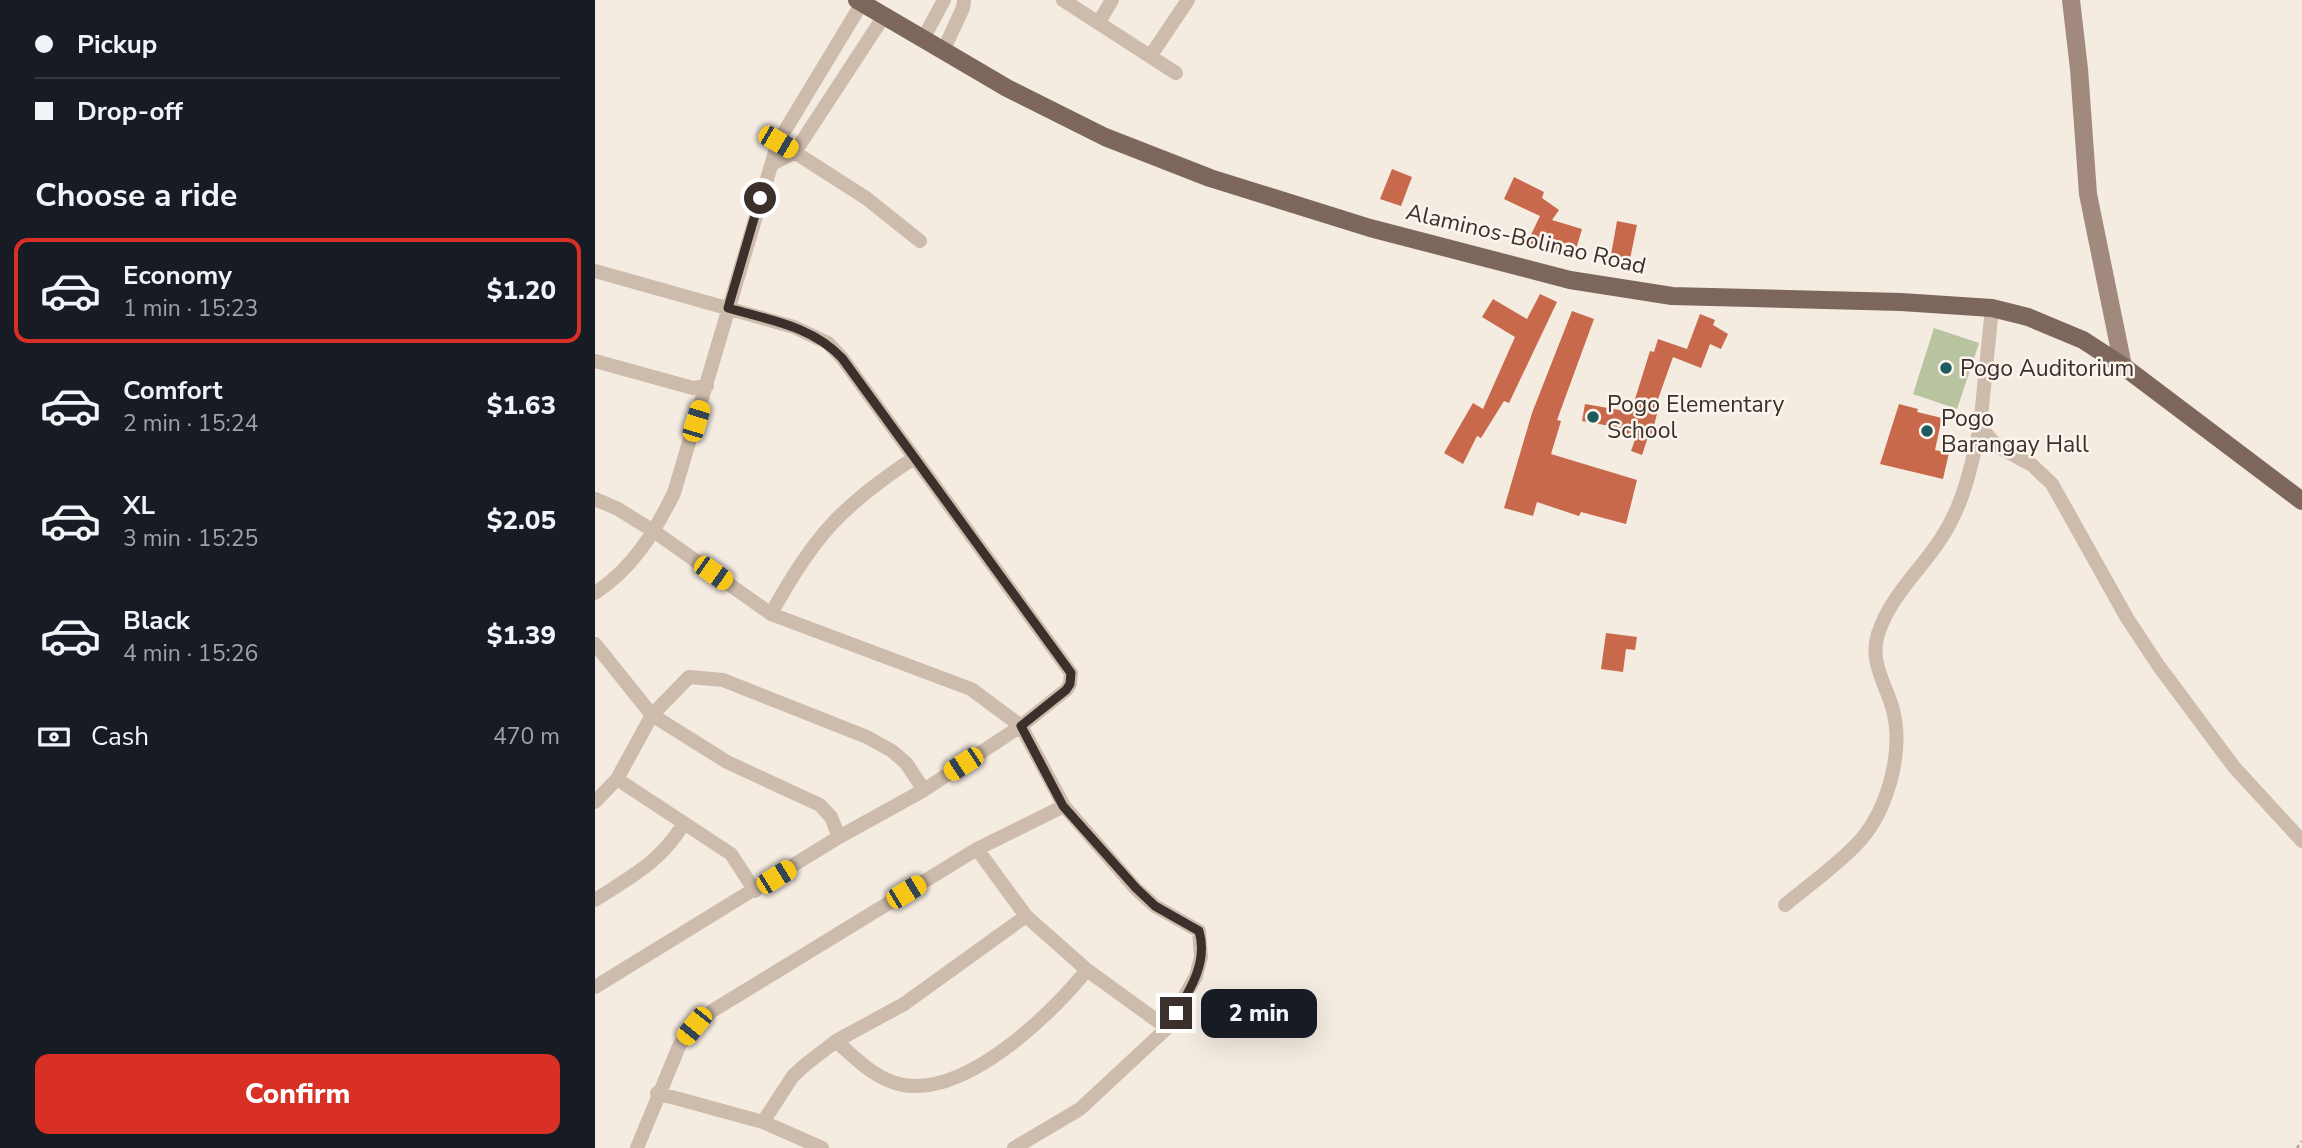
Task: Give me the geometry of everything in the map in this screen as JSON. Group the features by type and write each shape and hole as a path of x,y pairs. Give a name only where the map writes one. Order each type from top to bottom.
{"main road":[{"name":"Alaminos-Bolinao Road","path":"859,2 1007,89 1105,137 1210,178 1370,228 1570,280 1672,296 1901,302 1992,308 2028,317 2062,331 2123,366 2302,501"}],"street":[{"path":"923,39 944,0"},
{"path":"943,51 963,8 964,0"},
{"path":"1063,0 1176,73"},
{"path":"1099,22 1112,0"},
{"path":"1151,55 1188,0"},
{"path":"2071,0 2080,69 2088,194 2123,366"},
{"path":"595,593 614,581 655,532 674,494 707,386 753,216 774,163 778,142 859,2"},
{"path":"774,163 796,152 884,16"},
{"path":"778,142 866,198 920,241"},
{"path":"595,271 794,327 828,343 842,358 1071,673 1070,684 1066,690 1021,726 924,790 839,837 595,987"},
{"path":"1785,905 1855,846 1871,824 1891,779 1898,754 1898,730 1875,656 1877,636 1890,607 1942,537 1970,477 1980,428 1992,308"},
{"path":"595,361 693,388 707,386"},
{"path":"1980,428 1997,446 2032,465 2052,484 2127,618 2158,665 2234,767 2302,841"},
{"path":"771,614 797,566 824,530 865,491 914,458"},
{"path":"595,499 618,509 655,532 771,614 956,681 1021,726 1063,806 1145,897 1199,931 1201,957 1196,976 1167,1028 1080,1109 1014,1148"},
{"path":"595,644 652,715 727,762 820,805 831,817 839,837"},
{"path":"595,802 617,779 652,715 689,677 723,680 839,725 892,751 907,763 924,790"},
{"path":"617,779 683,825 731,854 755,891"},
{"path":"637,1148 657,1093 680,1044 712,1011 977,849 1063,806"},
{"path":"595,900 655,861 683,825"},
{"path":"977,849 1026,916 1087,971 1167,1028"},
{"path":"763,1122 793,1076 836,1041 904,1004 1026,916"},
{"path":"836,1041 866,1068 900,1084 941,1085 1015,1043 1053,1010 1087,971"},
{"path":"657,1093 763,1122 822,1148"}],"path":[{"path":"2297,1148 2302,1141"}],"green space":[{"name":"Pogo Auditorium","path":"1934,328 1979,343 1957,409 1913,394"}],"building":[{"path":"1392,169 1412,177 1401,206 1380,199"},
{"path":"1514,177 1544,192 1542,198 1559,210 1552,220 1582,229 1574,256 1535,245 1532,249 1526,245 1540,216 1504,199"},
{"path":"1617,221 1637,225 1630,259 1611,255"},
{"path":"1540,294 1557,302 1509,403 1504,401 1481,438 1477,436 1463,464 1444,453 1473,403 1483,409 1515,337 1482,317 1493,299 1527,319"},
{"path":"1572,311 1594,319 1557,420 1561,421 1551,454 1637,480 1626,524 1581,512 1579,516 1537,502 1533,516 1504,508 1532,413"},
{"path":"1700,314 1715,320 1713,325 1728,334 1721,349 1710,344 1701,368 1673,357 1657,402 1660,403 1650,440 1647,440 1642,455 1631,451 1636,437 1626,434 1627,429 1582,421 1585,404 1631,412 1650,351 1654,352 1658,339 1687,349"},
{"path":"1899,404 1942,418 1935,450 1949,453 1943,479 1880,464"},
{"path":"1606,633 1637,637 1635,650 1626,649 1623,672 1601,669"}],"place":[{"name":"Pogo Auditorium","path":"1946,368"},
{"name":"Pogo Elementary School","path":"1593,417"},
{"name":"Pogo Barangay Hall","path":"1927,431"}],"route":[{"path":"760,198 728,308 794,327 828,343 842,358 1071,673 1070,684 1066,690 1021,726 1063,806 1155,906 1199,931 1201,957 1196,976 1176,1013"}]}
